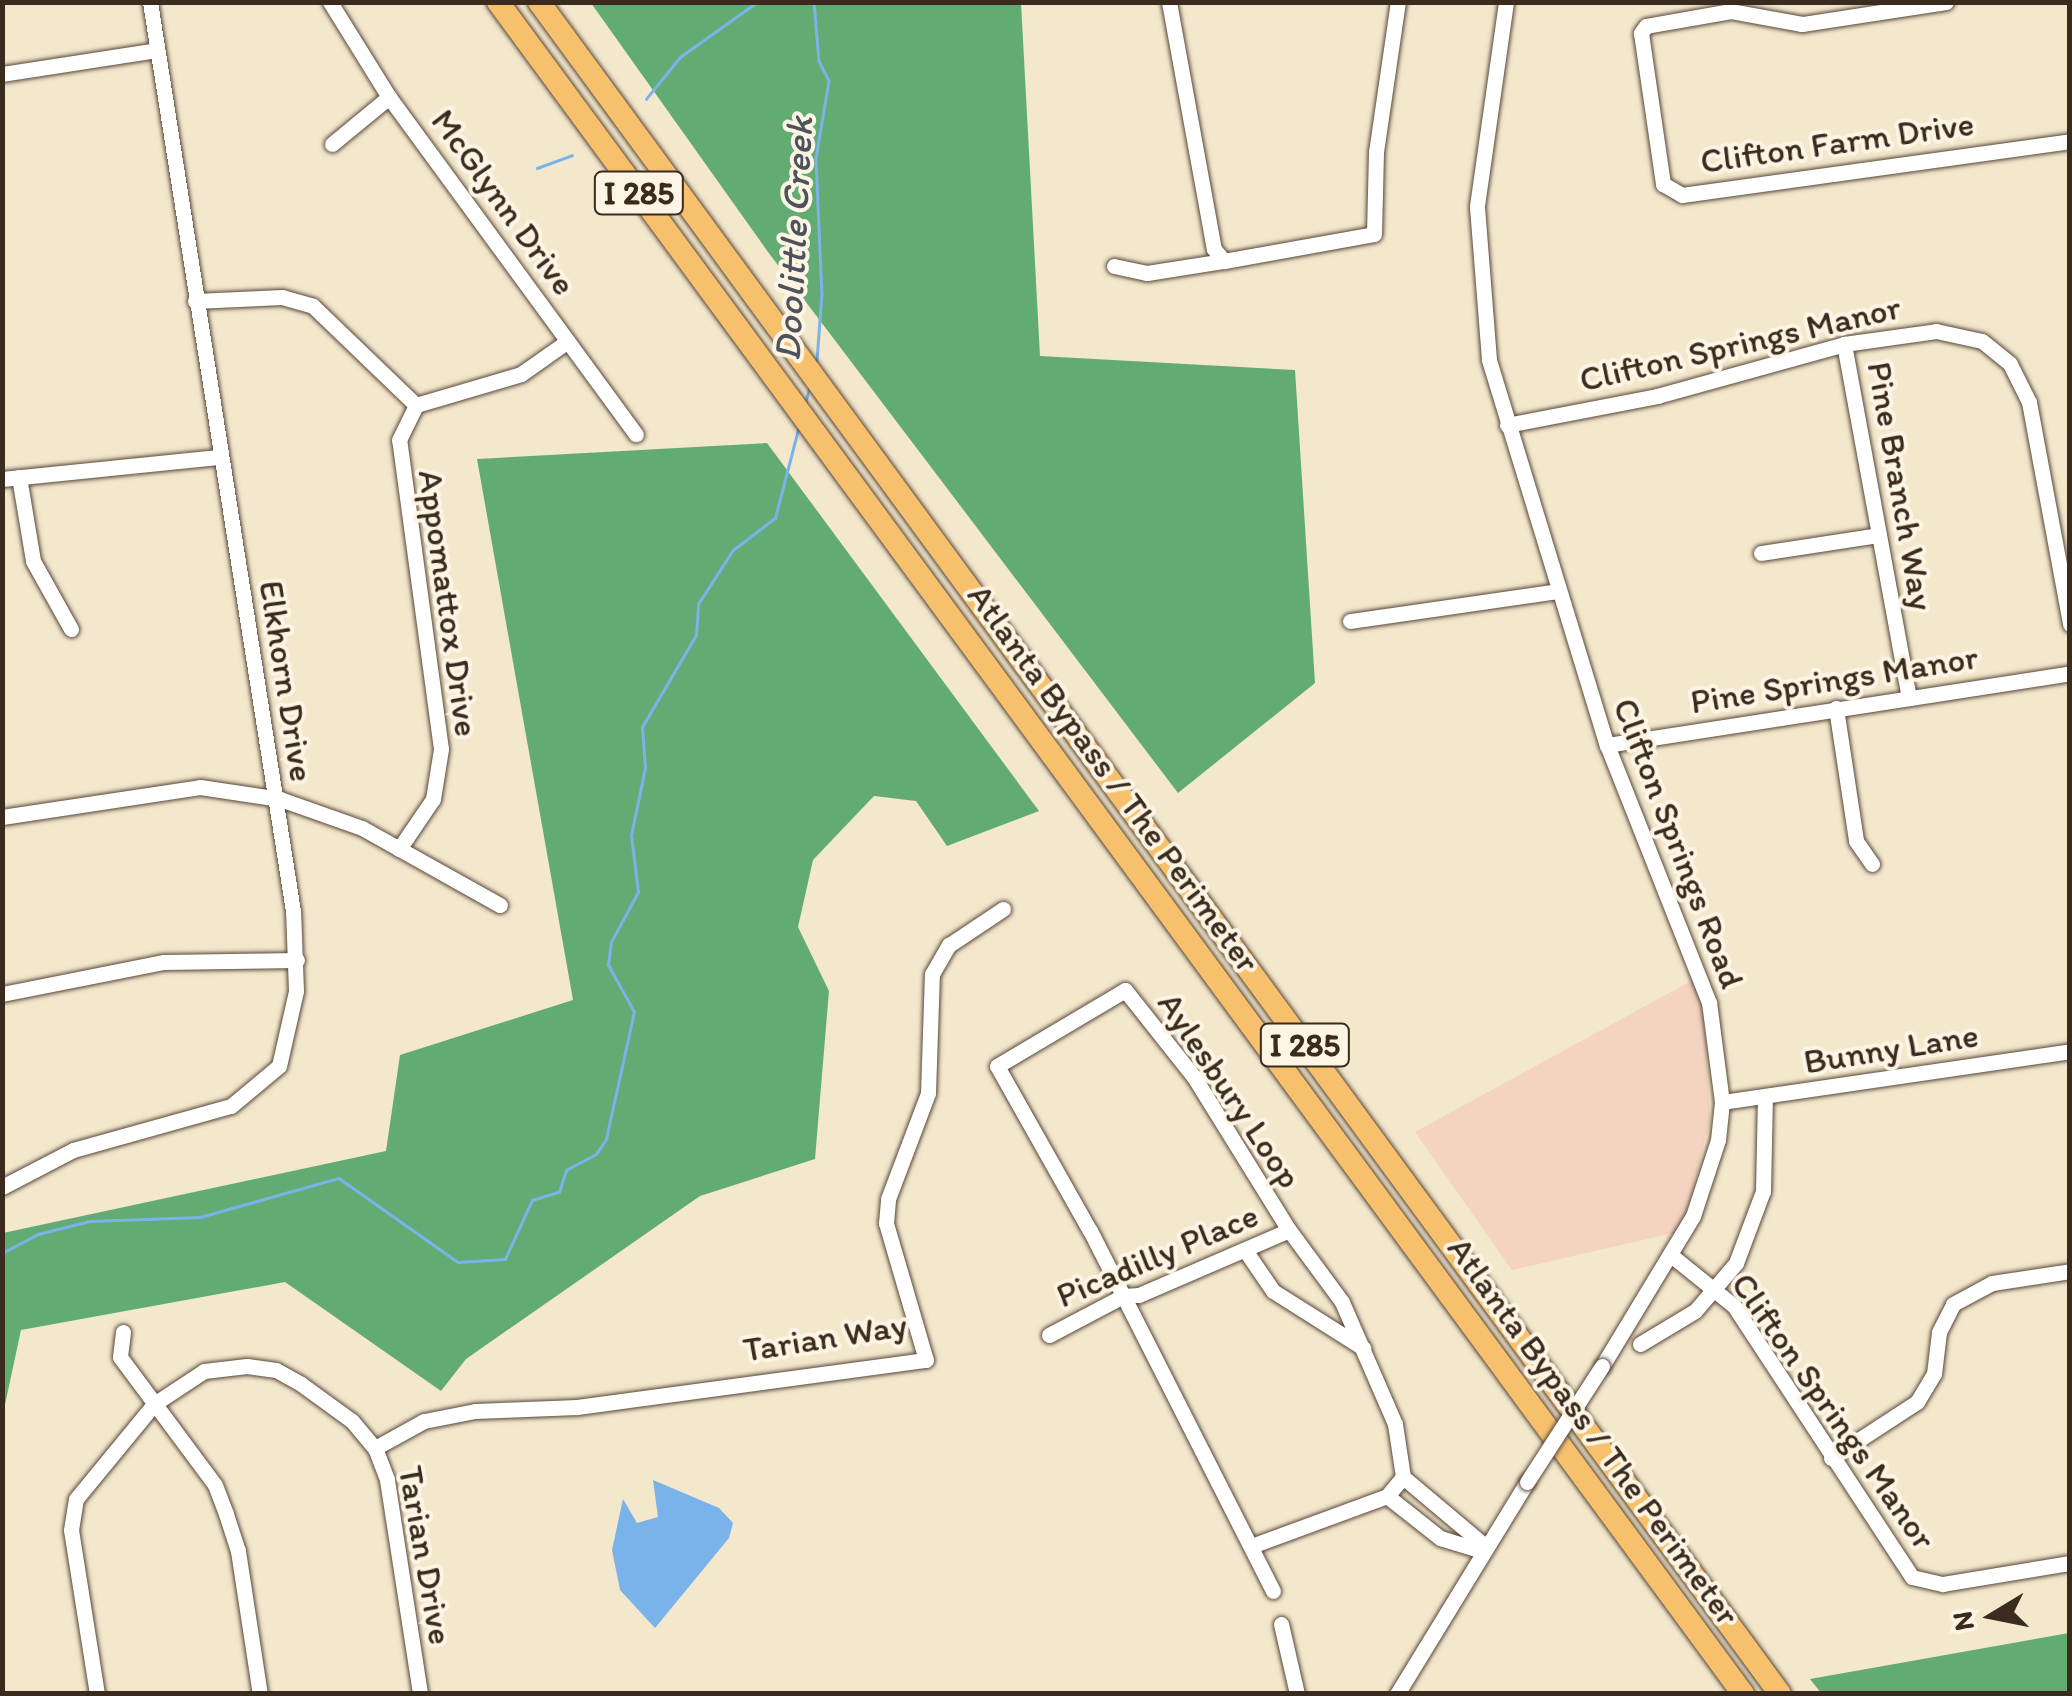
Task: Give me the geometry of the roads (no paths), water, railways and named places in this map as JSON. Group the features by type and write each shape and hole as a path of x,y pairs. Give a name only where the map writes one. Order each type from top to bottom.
{"highway":[{"name":"Atlanta Bypass / The Perimeter","path":"498,2 1743,1694"},
{"name":"Atlanta Bypass / The Perimeter","path":"538,2 1780,1694"}],"street":[{"name":"Elkhorn Drive","path":"2,1187 47,1160 199,1120 259,1086 279,1066 297,960 276,798 218,457 150,2"},
{"name":"McGlynn Drive","path":"330,2 389,97 636,434"},
{"path":"1169,2 1214,249 1224,261"},
{"path":"1114,266 1146,273 1374,234 1376,152 1398,2"},
{"name":"Clifton Farm Drive","path":"1946,2 1802,24 1730,11 1646,26 1641,33 1663,184 1682,195 2070,141"},
{"name":"Clifton Springs Road","path":"1396,1694 1482,1548 1672,1256 1707,1178 1722,1102 1709,1002 1607,745 1489,360 1477,206 1501,3"},
{"path":"2,74 157,50"},
{"path":"332,144 389,97"},
{"path":"195,301 259,296 313,306 416,405 521,374 568,341"},
{"name":"Clifton Springs Manor","path":"1507,425 1658,396 1844,344 1951,332 1982,342 2010,364 2029,402 2070,624"},
{"name":"Pine Branch Way","path":"1844,344 1909,698"},
{"name":"Appomattox Drive","path":"399,850 432,799 441,749 398,464 399,440 416,405"},
{"path":"71,629 33,562 11,478 218,457"},
{"path":"1762,553 1879,535"},
{"path":"1350,621 1557,591"},
{"name":"Pine Springs Manor","path":"1607,745 2070,673"},
{"path":"1836,708 1856,841 1872,864"},
{"path":"2,817 200,787 276,798 346,822 500,906"},
{"name":"Tarian Way","path":"375,1448 424,1421 476,1411 578,1407 926,1360 886,1223 888,1198 928,1093 932,974 948,945 1003,909"},
{"path":"2,994 164,962 297,960"},
{"name":"Aylesbury Loop","path":"1272,1591 1254,1545 997,1066 1125,990 1194,1077 1289,1230 1342,1302 1395,1424 1403,1477"},
{"name":"Bunny Lane","path":"1722,1102 2070,1051"},
{"path":"1640,1344 1720,1289 1753,1228 1763,1191 1764,1098"},
{"name":"Picadilly Place","path":"1048,1335 1123,1296 1140,1295 1289,1230"},
{"path":"1246,1250 1273,1291 1366,1350"},
{"name":"Clifton Springs Manor","path":"1672,1256 1720,1289 1912,1577 1943,1584 2070,1562"},
{"path":"1831,1458 1917,1402 1934,1374 1939,1332 1953,1304 1992,1283 2070,1271"},
{"path":"123,1332 120,1357 215,1485 226,1514 238,1551 260,1694"},
{"name":"Tarian Drive","path":"96,1694 71,1530 76,1499 154,1404 204,1371 276,1370 352,1421 375,1448 387,1480 420,1694"},
{"path":"1254,1545 1388,1496 1403,1477 1434,1500 1482,1548"},
{"path":"1388,1496 1419,1522 1482,1548"},
{"path":"1419,1522 1422,1508 1434,1500"},
{"path":"1281,1624 1297,1694"}],"water":[{"path":"653,1480 719,1508 733,1523 729,1538 655,1628 620,1590 612,1550 623,1499 637,1523 658,1517"}],"waterway":[{"path":"646,99 680,57 757,2"},
{"name":"Doolittle Creek","path":"814,2 819,61 829,81 816,159 822,294 817,361"},
{"path":"537,168 572,155"},
{"name":"Doolittle Creek","path":"805,404 809,388"},
{"name":"Doolittle Creek","path":"2,1253 38,1234 90,1221 200,1217 339,1178 458,1262 505,1259 532,1200 559,1192 566,1170 596,1154 606,1139 634,1012 608,965 611,942 638,892 631,835 645,768 642,727 696,635 698,604 733,550 775,518 799,426"}]}
